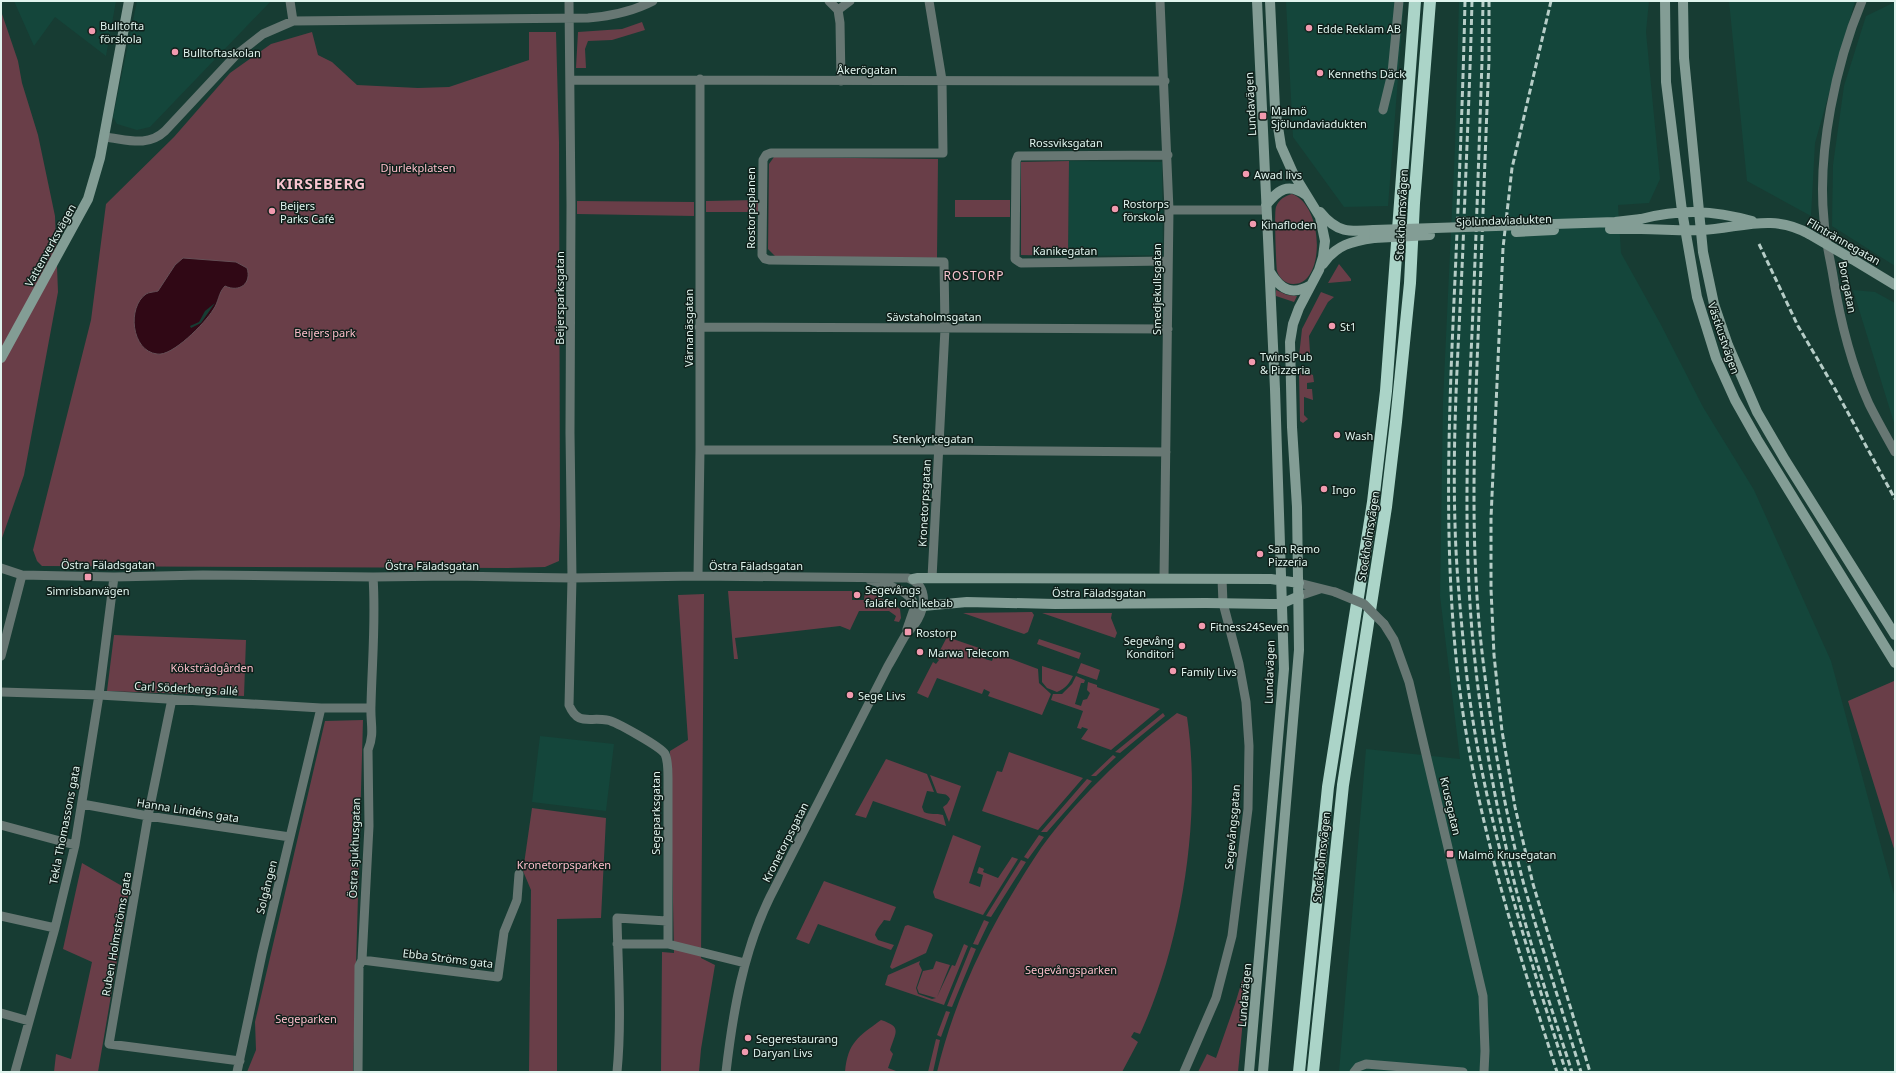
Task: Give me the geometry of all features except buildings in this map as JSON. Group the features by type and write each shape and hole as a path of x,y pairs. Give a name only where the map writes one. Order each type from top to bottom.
{"highway":[{"name":"Stockholmsvägen","path":"1299,1072 1328,787 1368,537 1383,420 1396,277 1399,208 1415,1"},
{"name":"Stockholmsvägen","path":"1313,1072 1342,793 1386,507 1398,408 1410,283 1414,203 1430,1"}],"main road":[{"name":"Vattenverksvägen","path":"1,358 88,199 100,158 129,1"},
{"name":"Lundavägen","path":"1249,1072 1284,669 1270,272 1257,1"},
{"path":"1263,1072 1299,650 1299,583 1290,342 1293,324 1319,270 1323,257 1325,241 1324,229 1316,207 1293,173 1281,146 1275,108 1270,1"},
{"name":"Västkustvägen","path":"1665,1 1666,82 1682,211 1697,297 1716,358 1735,400 1760,445 1895,663"},
{"name":"Västkustvägen","path":"1683,1 1684,58 1703,252 1714,304 1728,345 1757,412 1785,460 1895,636"},
{"path":"1266,208 1283,190 1291,188 1299,190 1308,196"},
{"name":"Sjölundaviadukten","path":"1316,207 1329,222 1345,231 1374,234 1615,222 1686,230 1702,230"},
{"name":"Sjölundaviadukten","path":"1641,224 1664,213 1682,211 1700,212"},
{"name":"Flintrännegatan","path":"1700,212 1725,214 1754,222 1789,224 1809,234 1895,285"},
{"name":"Flintrännegatan","path":"1702,230 1726,228 1754,222"},
{"name":"Sjölundaviadukten","path":"1319,270 1336,249 1346,243 1374,234"},
{"path":"1270,272 1275,280 1287,289 1302,290 1311,284"},
{"name":"Östra Fäladsgatan","path":"913,579 1281,579 1299,583"},
{"name":"Östra Fäladsgatan","path":"919,606 967,602 1055,604 1282,604 1299,596"}],"street":[{"path":"290,1 293,21"},
{"name":"Beijersparksgatan","path":"569,1 571,205 570,433 572,578"},
{"path":"104,137 144,141 155,139 165,131 236,55 263,34 293,21 569,18 613,16 640,8 653,1"},
{"path":"829,1 838,10 840,23 841,81"},
{"path":"838,10 850,1"},
{"path":"929,1 942,80"},
{"name":"Smedjekullsgatan","path":"1160,1 1165,81 1169,210 1164,578"},
{"path":"1384,110 1392,73 1399,1"},
{"name":"Borrgatan","path":"1862,1 1845,50 1829,119 1823,174 1824,220 1837,300 1848,347 1869,404 1895,452"},
{"name":"Åkerögatan","path":"570,80 700,79 841,81 1165,81"},
{"name":"Värnanäsgatan","path":"698,576 701,207 700,79"},
{"name":"Rostorpsplanen","path":"942,80 943,153 771,153 766,155 763,160 762,255 765,259 769,260 944,262"},
{"name":"Rossviksgatan","path":"1016,208 1016,161 1018,156 1168,155"},
{"name":"Kanikegatan","path":"1016,208 1015,259 1021,263 1168,261"},
{"path":"1169,210 1266,208"},
{"name":"Kronetorpsgatan","path":"932,578 945,329 944,262"},
{"name":"Sävstaholmsgatan","path":"699,327 1168,329"},
{"name":"Stenkyrkegatan","path":"700,450 1166,452"},
{"name":"Östra Fäladsgatan","path":"1,568 22,575 114,577 203,575 572,578 698,576 864,577 913,579"},
{"path":"1,656 22,575"},
{"name":"Tekla Thomassons gata","path":"15,1072 55,928 75,845 99,695 114,577"},
{"name":"Östra sjukhusgatan","path":"358,1072 360,966 362,960 369,826 368,750 372,740 373,726 370,708 374,627 373,577"},
{"name":"Östra Fäladsgatan","path":"864,577 905,593"},
{"name":"Segeparksgatan","path":"572,578 569,705 573,713 580,719 609,720 636,734 664,752 666,757 668,778 668,944"},
{"path":"913,579 921,587 924,594 919,606 905,593 913,579"},
{"name":"Segevångsgatan","path":"1184,1072 1216,998 1232,936 1248,809 1249,746 1246,702 1239,664 1223,604 1222,579"},
{"name":"Krusegatan","path":"1299,583 1335,592 1364,604 1384,624 1397,646 1409,682 1479,981 1483,1012 1485,1052 1484,1072"},
{"name":"Krusegatan","path":"1299,596 1320,589"},
{"name":"Kronetorpsgatan","path":"726,1072 731,1029 745,963 765,908 837,764 905,636 918,620 919,606"},
{"name":"Carl Söderbergs allé","path":"1,692 99,695 321,708 370,708"},
{"name":"Ruben Holmströms gata","path":"172,699 148,816 109,1044 240,1061"},
{"name":"Solgången","path":"238,1072 262,954 321,708"},
{"name":"Hanna Lindéns gata","path":"82,804 148,816 290,837"},
{"path":"1,825 75,845"},
{"name":"Ebba Ströms gata","path":"362,960 498,977 504,932 517,900 519,874"},
{"path":"1,916 55,928"},
{"path":"617,1072 620,1038 620,1005 617,918 667,921"},
{"path":"617,944 668,944 745,963"},
{"path":"1,1013 29,1021"},
{"path":"1354,1072 1358,1067 1366,1064 1463,1072"}],"shaded area":[{"name":"Bulltofta förskola","path":"14,1 116,1 106,56 55,17 34,46"},
{"name":"Bulltoftaskolan","path":"137,1 271,1 150,127 137,130 117,124 113,117"},
{"path":"1286,1 1404,1 1388,206 1344,207 1293,137"},
{"path":"1459,1 1649,1 1646,32 1660,179 1649,203 1618,205 1621,253 1660,323 1703,407 1754,490 1831,661 1894,894 1895,1072 1339,1072 1366,749 1460,759 1440,596 1443,401 1455,146"},
{"path":"1729,1 1855,1 1815,143 1811,216 1747,181"},
{"path":"1895,2 1895,266 1832,226 1833,165 1844,86 1866,16"},
{"name":"Rostorps förskola","path":"1069,161 1162,162 1163,255 1068,256"},
{"path":"183,258 236,262 247,268 248,278 244,285 240,287 230,288 225,286 209,316 188,338 171,350 163,354 157,354 148,351 137,337 134,318 136,308 140,300 146,294 158,291 175,265"},
{"path":"1853,290 1875,292 1895,303 1895,426"},
{"path":"540,736 614,744 606,811 532,802"}],"green space":[{"path":"1,11 18,61 22,83 38,135 55,216 58,292 24,475 1,541"},
{"path":"642,22 645,30 612,40 588,41 585,49 586,68 576,68 578,32 622,29"},
{"name":"Beijers park","path":"312,32 318,55 332,62 357,85 418,88 449,87 529,60 529,32 556,32 559,142 559,561 545,567 506,568 42,566 37,561 33,550 91,320 106,204 174,137 230,73 271,44"},
{"path":"774,157 938,159 937,258 776,257 768,249 769,164"},
{"path":"1069,161 1068,256 1021,255 1021,162"},
{"path":"1292,194 1303,201 1310,213 1315,228 1317,244 1316,259 1311,272 1304,281 1293,284 1283,280 1277,271 1275,228 1275,211 1277,204 1282,198"},
{"path":"758,200 758,212 706,212 706,201"},
{"path":"955,200 1010,200 1010,217 955,217"},
{"path":"577,201 694,202 694,216 577,214"},
{"path":"1339,264 1351,281 1328,283"},
{"path":"1276,290 1287,295 1297,296 1294,302 1276,296"},
{"path":"1321,292 1334,297 1328,302 1309,336 1310,353 1304,357 1299,356 1302,329"},
{"path":"1302,371 1313,375 1314,382 1307,383 1307,389 1312,389 1313,400 1304,397 1304,415 1308,419 1303,423 1300,421 1299,372"},
{"path":"728,591 852,591 852,600 864,600 865,592 869,592 900,609 901,618 899,622 894,621 896,616 889,611 859,611 850,630 840,626 735,638 738,659 734,659"},
{"path":"704,594 701,958 715,965 701,1049 699,1072 661,1072 662,952 674,953 670,751 688,740 678,595"},
{"path":"1032,612 1034,615 1028,632 1024,634 963,613"},
{"path":"1042,613 1112,613 1111,618 1117,633 1115,638"},
{"name":"Köksträdgården","path":"114,635 246,640 244,696 107,691"},
{"path":"947,637 988,651 985,659 992,661 995,653 1038,669 1039,683 1051,694 1042,715 988,696 990,692 984,689 982,694 937,678 928,698 917,693 933,662 936,664 939,660 936,658"},
{"path":"1039,639 1081,653 1079,659 1037,644"},
{"path":"1081,663 1100,670 1097,680 1077,673"},
{"path":"1042,666 1073,676 1067,686 1057,692 1047,688 1042,682"},
{"path":"1076,676 1085,680 1084,683 1081,683 1075,704 1081,706 1083,700 1087,699 1090,693 1087,690 1088,682 1097,685 1097,687 1160,709 1111,750 1081,739 1088,729 1082,727 1081,729 1077,728 1083,711 1051,700 1053,694 1062,694 1072,684"},
{"path":"1894,681 1895,684 1895,852 1848,701"},
{"path":"1163,713 1165,716 1120,753 1115,752"},
{"name":"Segevångsparken","path":"1177,713 1187,717 1191,755 1192,796 1190,837 1185,878 1167,960 1155,998 1140,1034 1134,1032 1131,1037 1138,1042 1122,1072 937,1072 960,998 981,951 992,928 1037,854 1064,819 1094,786 1126,755"},
{"name":"Segeparken","path":"363,720 353,1072 247,1072 256,1050 255,1022 325,721"},
{"path":"1009,752 1083,778 1038,830 982,811 997,771 1002,772"},
{"path":"1113,755 1116,757 1096,776 1091,776"},
{"path":"886,759 927,774 934,792 927,791 922,807 926,813 943,815 946,826 873,801 866,818 855,815"},
{"path":"930,775 961,786 949,822 943,807 950,799 946,795 937,793"},
{"path":"1087,779 1092,781 1047,832 1041,832"},
{"name":"Kronetorpsparken","path":"532,808 606,818 601,918 557,919 557,1072 529,1072 531,890 523,871"},
{"path":"953,835 981,846 969,883 980,887 983,875 977,873 979,867 984,869 983,872 998,878 1012,857 1018,859 983,915 935,898 933,892"},
{"path":"1039,835 1044,837 1028,859 1024,857"},
{"path":"1021,860 1026,862 991,917 986,916"},
{"path":"82,863 129,890 98,1072 54,1072 56,1054 71,1059 92,962 63,949"},
{"path":"824,881 896,907 890,921 884,920 875,935 878,940 894,945 891,950 818,924 809,944 796,939"},
{"path":"984,920 989,922 978,945 973,944"},
{"path":"908,925 933,935 926,953 892,969 890,967 905,926"},
{"path":"964,944 968,946 944,1005 885,985 888,975 920,961 919,964 922,970 916,988 918,994 932,999 936,998 919,993 917,988 923,971 933,969 936,961 950,965 937,997 952,965 955,966"},
{"path":"971,947 976,949 952,1007 947,1006"},
{"path":"1245,971 1243,1020 1238,1072 1198,1072 1207,1054 1216,1058"},
{"path":"946,1011 950,1012 941,1037 937,1035"},
{"path":"881,1020 892,1025 896,1030 890,1050 893,1054 888,1068 896,1071 845,1072 846,1062 856,1041 860,1036"},
{"path":"936,1039 940,1040 933,1072 928,1072"}],"pier":[{"path":"215,303 201,323 191,328 190,326 199,322 205,311"}],"railway":[{"path":"1465,1 1461,140 1449,428 1450,577 1453,626 1465,727 1485,827 1511,925 1557,1072"},
{"path":"1472,1 1454,454 1457,571 1470,703 1490,810 1503,863 1533,968 1566,1072"},
{"path":"1483,1 1479,163 1467,492 1468,572 1474,652 1490,769 1515,885 1542,979 1572,1072"},
{"path":"1489,1 1489,60 1474,456 1474,535 1478,613 1490,711 1510,828 1524,885 1581,1072"},
{"path":"1551,1 1512,168 1503,248 1491,518 1491,589 1494,655 1502,731 1515,807 1533,884 1590,1072"},
{"path":"1759,244 1798,326 1835,389 1895,499"}],"place":[{"name":"Edde Reklam AB","path":"1309,28"},
{"name":"Bulltofta förskola","path":"92,31"},
{"name":"Bulltoftaskolan","path":"175,52"},
{"name":"Kenneths Däck","path":"1320,73"},
{"name":"Malmö Sjölundaviadukten","path":"1263,116"},
{"name":"Awad livs","path":"1246,174"},
{"name":"Rostorps förskola","path":"1115,209"},
{"name":"Beijers Parks Café","path":"272,211"},
{"name":"Kinafloden","path":"1253,224"},
{"name":"St1","path":"1332,326"},
{"name":"Twins Pub & Pizzeria","path":"1252,362"},
{"name":"Wash","path":"1337,435"},
{"name":"Ingo","path":"1324,489"},
{"name":"San Remo Pizzeria","path":"1260,554"},
{"name":"Simrisbanvägen","path":"88,577"},
{"name":"Segevångs falafel och kebab","path":"857,595"},
{"name":"Fitness24Seven","path":"1202,626"},
{"name":"Rostorp","path":"908,632"},
{"name":"Segevång Konditori","path":"1182,646"},
{"name":"Marwa Telecom","path":"920,652"},
{"name":"Family Livs","path":"1173,671"},
{"name":"Sege Livs","path":"850,695"},
{"name":"Malmö Krusegatan","path":"1450,854"},
{"name":"Segerestaurang","path":"748,1038"},
{"name":"Daryan Livs","path":"745,1052"}],"district":[{"name":"KIRSEBERG","path":"321,183"},
{"name":"ROSTORP","path":"974,275"}],"park label":[{"name":"Djurlekplatsen","path":"418,167"}]}
